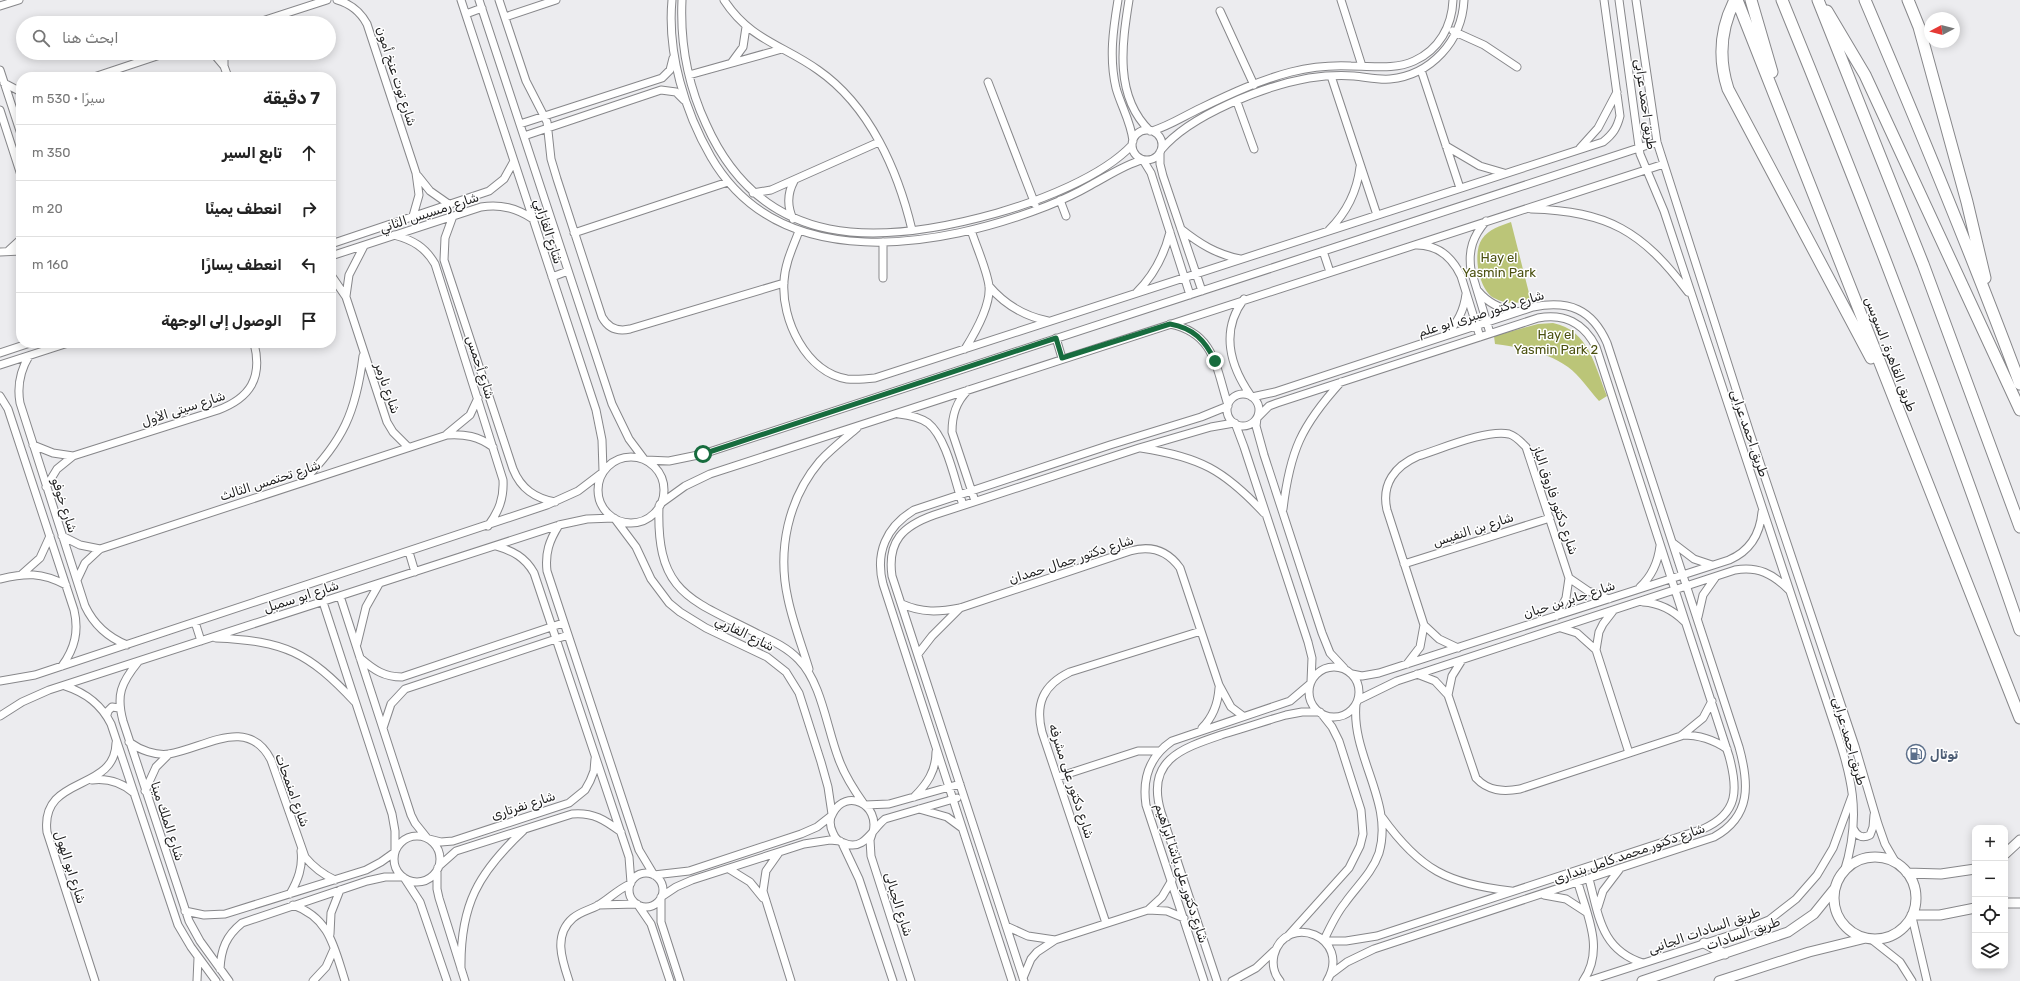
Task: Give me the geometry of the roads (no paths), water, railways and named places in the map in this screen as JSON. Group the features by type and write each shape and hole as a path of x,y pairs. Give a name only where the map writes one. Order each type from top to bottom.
{"highway":[{"path":"1751,0 1789,132"},
{"path":"1782,0 1898,290 1958,452 2020,630"},
{"path":"1819,0 1843,35 1864,75 2020,410"},
{"path":"1819,0 1923,264 2020,527"},
{"path":"1865,0 1923,137 1991,306 2020,384"},
{"path":"1908,0 1919,27 1952,146 1977,241 1991,306"},
{"path":"1734,3 1723,31 1721,54 1723,72 1728,89 1861,339 1890,390"},
{"name":"طريق القاهرة, السويس","path":"1734,3 1789,132 2020,718"}],"main road":[{"path":"2008,851 2020,840"},
{"path":"1724,980 1808,952 1868,938 1885,938 1898,932 1912,916 1916,893 1913,882 1907,873 1896,863 1882,858 1866,858 1852,865 1844,872 1837,885 1835,897 1838,915 1850,930 1868,938"},
{"path":"1907,873 1941,874 1972,869"},
{"name":"طريق السادات","path":"1642,981 1780,936 1802,924 1814,914 1837,885"},
{"path":"2008,903 2020,903"},
{"path":"1912,916 1940,915 1972,909"},
{"path":"1704,943 1724,954"}],"street":[{"path":"0,6 19,0"},
{"path":"278,16 327,0"},
{"name":"شارع توت عنخ أمون","path":"337,0 352,6 363,16 367,24 416,173 419,195 413,216"},
{"name":"شارع الفارابي","path":"461,0 596,410 602,440 603,472"},
{"name":"شارع الفارابي","path":"480,0 616,416 629,439 645,460"},
{"path":"499,0 528,86 544,116 548,128 554,168 574,234 605,323 616,330 630,329 784,282"},
{"path":"504,17 556,0"},
{"path":"672,0 671,23 674,50 687,105 699,136 728,182 764,214 799,231 838,240 883,242 937,236 971,230 1060,200 1123,167 1143,160 1155,158 1174,136 1190,124 1237,102 1287,83 1331,76 1388,79 1411,75 1421,70 1444,51 1461,21 1464,0"},
{"path":"682,0 682,34 689,75 709,132 733,170 753,193 772,208 793,219 815,226 839,231 868,232 912,230 987,216 1034,200 1100,170 1120,157 1133,143 1138,134 1168,125 1208,104 1254,85 1303,70 1331,66 1387,67 1414,61 1430,51 1447,29 1453,0"},
{"path":"724,0 746,27 763,39 819,70 836,84 861,113 879,142 896,176 912,230"},
{"path":"1118,0 1112,47 1113,75 1120,103 1131,127 1135,154 1143,160 1151,173 1190,295"},
{"path":"1129,0 1122,46 1125,82 1136,112 1151,131 1159,137 1162,146 1161,170 1202,291"},
{"path":"1342,0 1362,66"},
{"path":"1597,0 1605,11"},
{"path":"799,231 787,261 784,282 789,315 801,345 818,365 834,375 847,379 875,378 1580,148 1603,142 1612,135 1618,126 1620,116 1604,0"},
{"name":"طريق احمد عرابى","path":"1619,0 1639,148 1646,170 1664,211 1836,729 1853,792 1853,828 1844,872"},
{"name":"طريق احمد عرابى","path":"1636,0 1657,142 1750,433 1848,725 1885,844 1896,863"},
{"path":"466,14 482,8"},
{"path":"1220,11 1254,85"},
{"path":"1115,19 1125,21"},
{"path":"731,63 743,47 746,27"},
{"path":"1447,29 1484,45 1517,67"},
{"path":"689,75 782,49"},
{"path":"520,124 662,78 670,70 674,50"},
{"path":"108,72 144,60"},
{"path":"219,60 224,66"},
{"path":"224,60 226,72"},
{"path":"121,72 123,67"},
{"path":"0,70 16,117"},
{"path":"1421,70 1460,188"},
{"path":"1331,76 1377,215"},
{"path":"662,78 666,82 666,89"},
{"path":"988,82 1037,209"},
{"path":"4,83 16,89"},
{"path":"1245,88 1249,97"},
{"path":"524,136 666,89 680,95 687,105"},
{"path":"1580,148 1602,122 1617,91"},
{"path":"605,97 608,107"},
{"path":"1237,102 1254,149"},
{"path":"0,110 3,127 16,162"},
{"path":"699,136 709,132"},
{"path":"753,193 771,190 794,181 879,142"},
{"path":"645,460 669,460 697,455 1657,142"},
{"path":"1446,146 1480,166 1505,173"},
{"name":"شارع رمسيس الثاني","path":"336,242 477,195 497,186 507,174 514,161"},
{"path":"1327,231 1341,216 1351,200 1356,189 1360,164"},
{"path":"660,505 663,492 662,480 659,472 645,460 637,457 622,458 615,461 603,472 598,489 599,498 605,510 615,519 632,523 640,522 648,518 660,505 685,486 710,474 1062,358 1664,164"},
{"name":"شارع توت عنخ أمون","path":"416,173 430,191 450,204"},
{"path":"793,219 789,208 788,196 794,181"},
{"path":"574,234 728,182"},
{"path":"477,195 481,200 481,207"},
{"path":"1060,200 1066,216"},
{"name":"شارع رمسيس الثاني","path":"336,254 481,207 497,205 514,208 533,219"},
{"path":"1524,208 1577,212 1618,226 1653,250 1668,265 1693,299"},
{"name":"شارع أحمس","path":"453,216 445,238 444,260 516,478 522,486 533,495 556,502"},
{"path":"1487,221 1474,238 1471,248 1471,270 1490,333"},
{"path":"1180,227 1195,241 1209,250 1224,256 1240,259"},
{"path":"971,230 989,286 1014,308 1037,319 1049,322"},
{"path":"838,240 839,231"},
{"path":"1135,294 1158,266 1166,247 1170,232"},
{"name":"شارع أحمس","path":"394,235 414,242 430,255 436,269 478,398 501,472 503,490 499,509 488,526"},
{"path":"883,242 883,278"},
{"path":"9,250 16,244"},
{"path":"1413,245 1433,247 1450,258 1461,276 1480,337"},
{"name":"شارع نارمر","path":"346,296 349,275 364,246"},
{"path":"0,252 16,251"},
{"path":"1323,252 1330,272"},
{"path":"552,277 568,271"},
{"name":"شارع نارمر","path":"336,282 346,296 386,422 393,432 408,447"},
{"path":"964,349 981,320 989,286"},
{"path":"1476,288 1482,296 1499,307 1518,311"},
{"path":"1443,336 1451,330 1462,312 1466,292"},
{"path":"1244,299 1233,317 1230,327 1230,344 1236,369 1251,396 1258,404 1258,436 1326,644 1336,661 1352,674 1358,686 1357,736 1382,816 1381,842 1373,865 1337,913 1324,940"},
{"name":"شارع دكتور صبرى ابو علم","path":"1251,396 1275,392 1518,311 1543,305 1563,304 1582,311 1600,328 1607,343 1683,575"},
{"name":"شارع دكتور صبرى ابو علم","path":"1257,418 1270,406 1277,403 1490,333 1548,316 1563,317 1577,323 1588,334 1596,347 1672,578"},
{"path":"1170,324 1190,330 1206,343 1215,361 1228,406 1228,415 1234,423 1246,452 1310,650 1312,666 1309,690 1312,703 1332,727 1339,741 1362,810 1363,834 1358,852 1349,868 1276,950 1256,968 1232,981"},
{"path":"459,340 469,336"},
{"path":"1056,338 1062,358"},
{"path":"0,353 16,348"},
{"path":"0,365 53,348"},
{"name":"شارع سيتى الأول","path":"46,487 57,469 73,456 218,410 235,403 246,394 256,374 258,364 255,348"},
{"name":"شارع نارمر","path":"302,482 334,447 347,425 356,402 363,352"},
{"name":"شارع خوفو","path":"29,356 24,364 19,384 20,403 76,580 85,606 92,619 109,636 127,644"},
{"path":"1282,512 1288,472 1299,440 1316,411 1342,382"},
{"path":"971,388 962,397 957,405 952,423 954,442 975,501"},
{"path":"1012,981 880,574 881,552 884,541 896,523 914,510 971,490 1201,417 1228,406 1235,396 1240,394 1251,396"},
{"name":"شارع خوفو","path":"0,396 12,419 74,610 76,620 76,639 62,666"},
{"name":"شارع تحتمس الثالث","path":"447,435 470,415 478,398"},
{"path":"896,413 919,418 934,429 942,442 963,505"},
{"path":"12,419 15,415 23,415"},
{"path":"1024,980 894,581 891,565 892,554 900,535 909,526 920,520 1139,448 1211,427 1234,423 1244,426 1254,422 1257,418"},
{"path":"812,679 788,598 783,562 787,526 800,491 809,475 833,448 861,425"},
{"path":"1623,430 1634,427"},
{"path":"1738,437 1750,433"},
{"name":"شارع تحتمس الثالث","path":"76,580 85,563 100,549 408,447 447,435 468,434 477,437 493,447"},
{"name":"شارع دكتور فاروق الباز","path":"1407,664 1420,647 1424,625 1386,506 1386,492 1390,480 1397,469 1408,460 1478,437 1490,434 1511,435 1526,447 1569,578 1566,598 1557,616"},
{"name":"شارع سيتى الأول","path":"33,445 53,453 73,456"},
{"path":"1139,448 1181,455 1216,470 1245,493 1267,516"},
{"name":"شارع ابو سمبل","path":"0,681 35,675 488,526 556,502 578,491 603,472"},
{"name":"شارع الفاربي","path":"660,505 659,535 664,561 668,572 678,587 692,599 792,653 803,665 812,679 844,773 865,805"},
{"name":"شارع جابر بن حيان","path":"1352,674 1371,675 1459,648 1736,557 1750,546 1759,531 1762,508"},
{"name":"شارع بن النفيس","path":"1404,564 1550,518"},
{"name":"شارع ابو سمبل","path":"0,716 28,699 64,686 559,525 586,519 615,519"},
{"name":"شارع الفاربي","path":"615,519 636,547 651,579 669,603 680,612 706,628 767,657 786,672 799,693 828,787 832,815"},
{"path":"559,525 551,538 546,560 547,571 639,850 662,887 660,914 662,926 680,981"},
{"path":"22,574 40,558 50,536"},
{"name":"شارع تحتمس الثالث","path":"62,536 80,545 100,549"},
{"path":"1672,542 1686,554 1712,566"},
{"path":"1638,589 1646,582 1654,569 1659,554 1660,544"},
{"path":"495,546 510,550 520,556 529,564 540,586 630,861 631,897 651,924 670,981"},
{"name":"شارع دكتور جمال حمدان","path":"902,604 922,611 932,612 960,608 1130,551 1146,548 1154,549 1169,556 1180,568 1219,685 1231,707 1243,716"},
{"path":"409,552 415,572"},
{"name":"شارع جابر بن حيان","path":"1357,702 1385,685 1735,570 1753,569 1771,575 1790,591"},
{"path":"0,579 22,574 45,576 66,585"},
{"name":"شارع دكتور محمد كامل بندارى","path":"1331,974 1347,962 1374,949 1688,847 1714,837 1730,826 1741,810 1746,789 1746,777 1739,747 1683,575"},
{"path":"1698,621 1703,595 1716,577"},
{"path":"1569,578 1588,591 1610,599"},
{"name":"شارع دكتور محمد كامل بندارى","path":"1324,940 1346,941 1377,936 1713,825 1729,810 1735,790 1734,775 1712,701 1672,578"},
{"path":"883,584 894,581"},
{"path":"356,646 364,614 378,584"},
{"path":"340,596 411,815 420,831 438,851 436,878 439,898 465,981"},
{"path":"1641,601 1661,605 1678,615 1686,622"},
{"path":"323,602 393,818 396,832 394,863 399,874 404,878 416,894 422,906 447,981"},
{"path":"74,610 77,612 82,612 85,606"},
{"name":"شارع دكتور جمال حمدان","path":"918,654 940,628 960,608"},
{"path":"1596,650 1601,628 1615,610"},
{"path":"195,622 202,641"},
{"path":"360,658 378,672 386,676 402,677 564,623"},
{"name":"شارع دكتور فاروق الباز","path":"1424,625 1439,639 1459,648"},
{"path":"1561,628 1577,632 1596,650 1629,753"},
{"name":"شارع دكتور على مشرفه","path":"1106,924 1042,732 1039,713 1042,698 1051,685 1063,675 1201,631"},
{"path":"383,728 391,704 405,689 568,635"},
{"path":"212,638 261,641 294,652 324,671 356,704"},
{"path":"1448,695 1452,676 1462,660"},
{"name":"شارع الملك مينا","path":"138,662 125,679 121,688 119,708 185,911 194,932 229,981"},
{"path":"1311,683 1319,672 1325,668 1344,668"},
{"path":"1417,674 1435,681 1448,695 1472,770 1482,784 1490,788 1508,791 1520,789 1681,736 1701,736 1710,739 1727,749"},
{"name":"شارع دكتور على باشا ابراهيم","path":"1204,981 1172,880 1146,805 1146,775 1151,762 1159,751 1172,740 1290,701 1311,683"},
{"name":"شارع دكتور جمال حمدان","path":"1200,730 1207,723 1215,710 1219,685"},
{"name":"شارع الملك مينا","path":"64,686 80,692 94,700 107,715 173,913 184,936 198,958 216,981"},
{"path":"1681,736 1703,718 1712,701"},
{"path":"1320,712 1327,716 1340,716 1346,714 1357,702"},
{"path":"107,715 108,710 112,707 119,708"},
{"name":"شارع دكتور على باشا ابراهيم","path":"1217,981 1158,802 1159,779 1169,760 1185,747 1290,714 1320,712"},
{"path":"1836,729 1848,725"},
{"name":"شارع امنمحات","path":"129,742 144,750 168,754 229,737 239,736 259,744 271,760 305,857 313,867 335,880"},
{"name":"شارع ابو الهول","path":"95,981 47,832 46,822 51,804 57,797 75,786 89,780 107,767 113,759 116,750 116,739"},
{"path":"913,797 928,780 933,770 936,748"},
{"path":"1058,777 1138,751 1159,751"},
{"path":"145,791 154,771 168,754"},
{"name":"شارع نفرتارى","path":"428,839 441,842 453,841 569,803 585,790 590,781 594,771 595,755"},
{"path":"1146,775 1159,779"},
{"name":"شارع ابو الهول","path":"89,780 113,781 134,793"},
{"path":"893,981 859,879 841,842 836,838 831,827 832,815 835,809 846,802 852,801 865,805 890,804 960,784"},
{"name":"طريق السادات الجانبى","path":"1588,981 1748,930 1769,920 1807,888 1826,862 1833,848 1853,792"},
{"path":"598,905 637,904 651,906 661,897 684,883 813,842 830,840 854,845 859,844 864,842 886,819 964,796"},
{"path":"865,805 870,809 874,820 872,832"},
{"path":"917,809 947,817 963,830"},
{"path":"1853,828 1858,836 1862,837 1870,834 1873,827 1874,810"},
{"name":"شارع نفرتارى","path":"438,867 456,852 572,814 582,813 601,818 621,832"},
{"path":"569,981 561,955 560,945 562,935 572,918 598,905 612,894 631,884 640,874 654,875 689,871 801,834 817,826 832,815"},
{"path":"1382,816 1408,849 1436,871 1470,885 1514,891"},
{"path":"461,969 461,943 465,917 474,892 488,868 505,848 526,829"},
{"name":"شارع الجبالى","path":"872,832 870,840 871,856 912,981"},
{"path":"1684,835 1688,847"},
{"path":"185,911 193,914 215,916 246,908 370,868 395,851 398,844 408,837 421,836 428,839"},
{"name":"شارع امنمحات","path":"290,894 297,883 301,871 302,858 300,845"},
{"path":"778,853 766,871 764,881 765,902 791,981"},
{"path":"220,969 222,948 226,938 242,923 376,879 404,878 421,882 431,877 438,867"},
{"path":"729,869 750,882 765,902"},
{"path":"1598,909 1605,887 1620,869"},
{"path":"1589,879 1607,938 1614,947 1632,960 1643,963"},
{"path":"1148,910 1162,897 1172,880"},
{"path":"1578,883 1594,940 1595,949 1591,967 1583,981"},
{"path":"331,938 331,913 340,890"},
{"path":"1542,894 1566,900 1586,912"},
{"path":"293,905 316,917 326,929 331,938 345,981"},
{"path":"246,908 245,916 252,919"},
{"path":"1024,980 1031,959 1037,952 1055,940 1148,910 1167,911 1184,918"},
{"path":"1912,916 1927,981"},
{"path":"1006,926 1028,936 1055,940"},
{"path":"1287,937 1296,933 1306,932 1316,935 1324,940 1333,956 1331,974 1327,981"},
{"path":"1868,938 1900,962 1912,981"},
{"path":"313,981 326,967 334,949"},
{"path":"1276,950 1274,968 1280,981"},
{"path":"197,981 198,958"}],"place":[{"name":"توتال","path":"1916,754"}],"park label":[{"name":"Hay el Yasmin Park","path":"1499,264"},
{"name":"Hay el Yasmin Park 2","path":"1556,342"}]}
